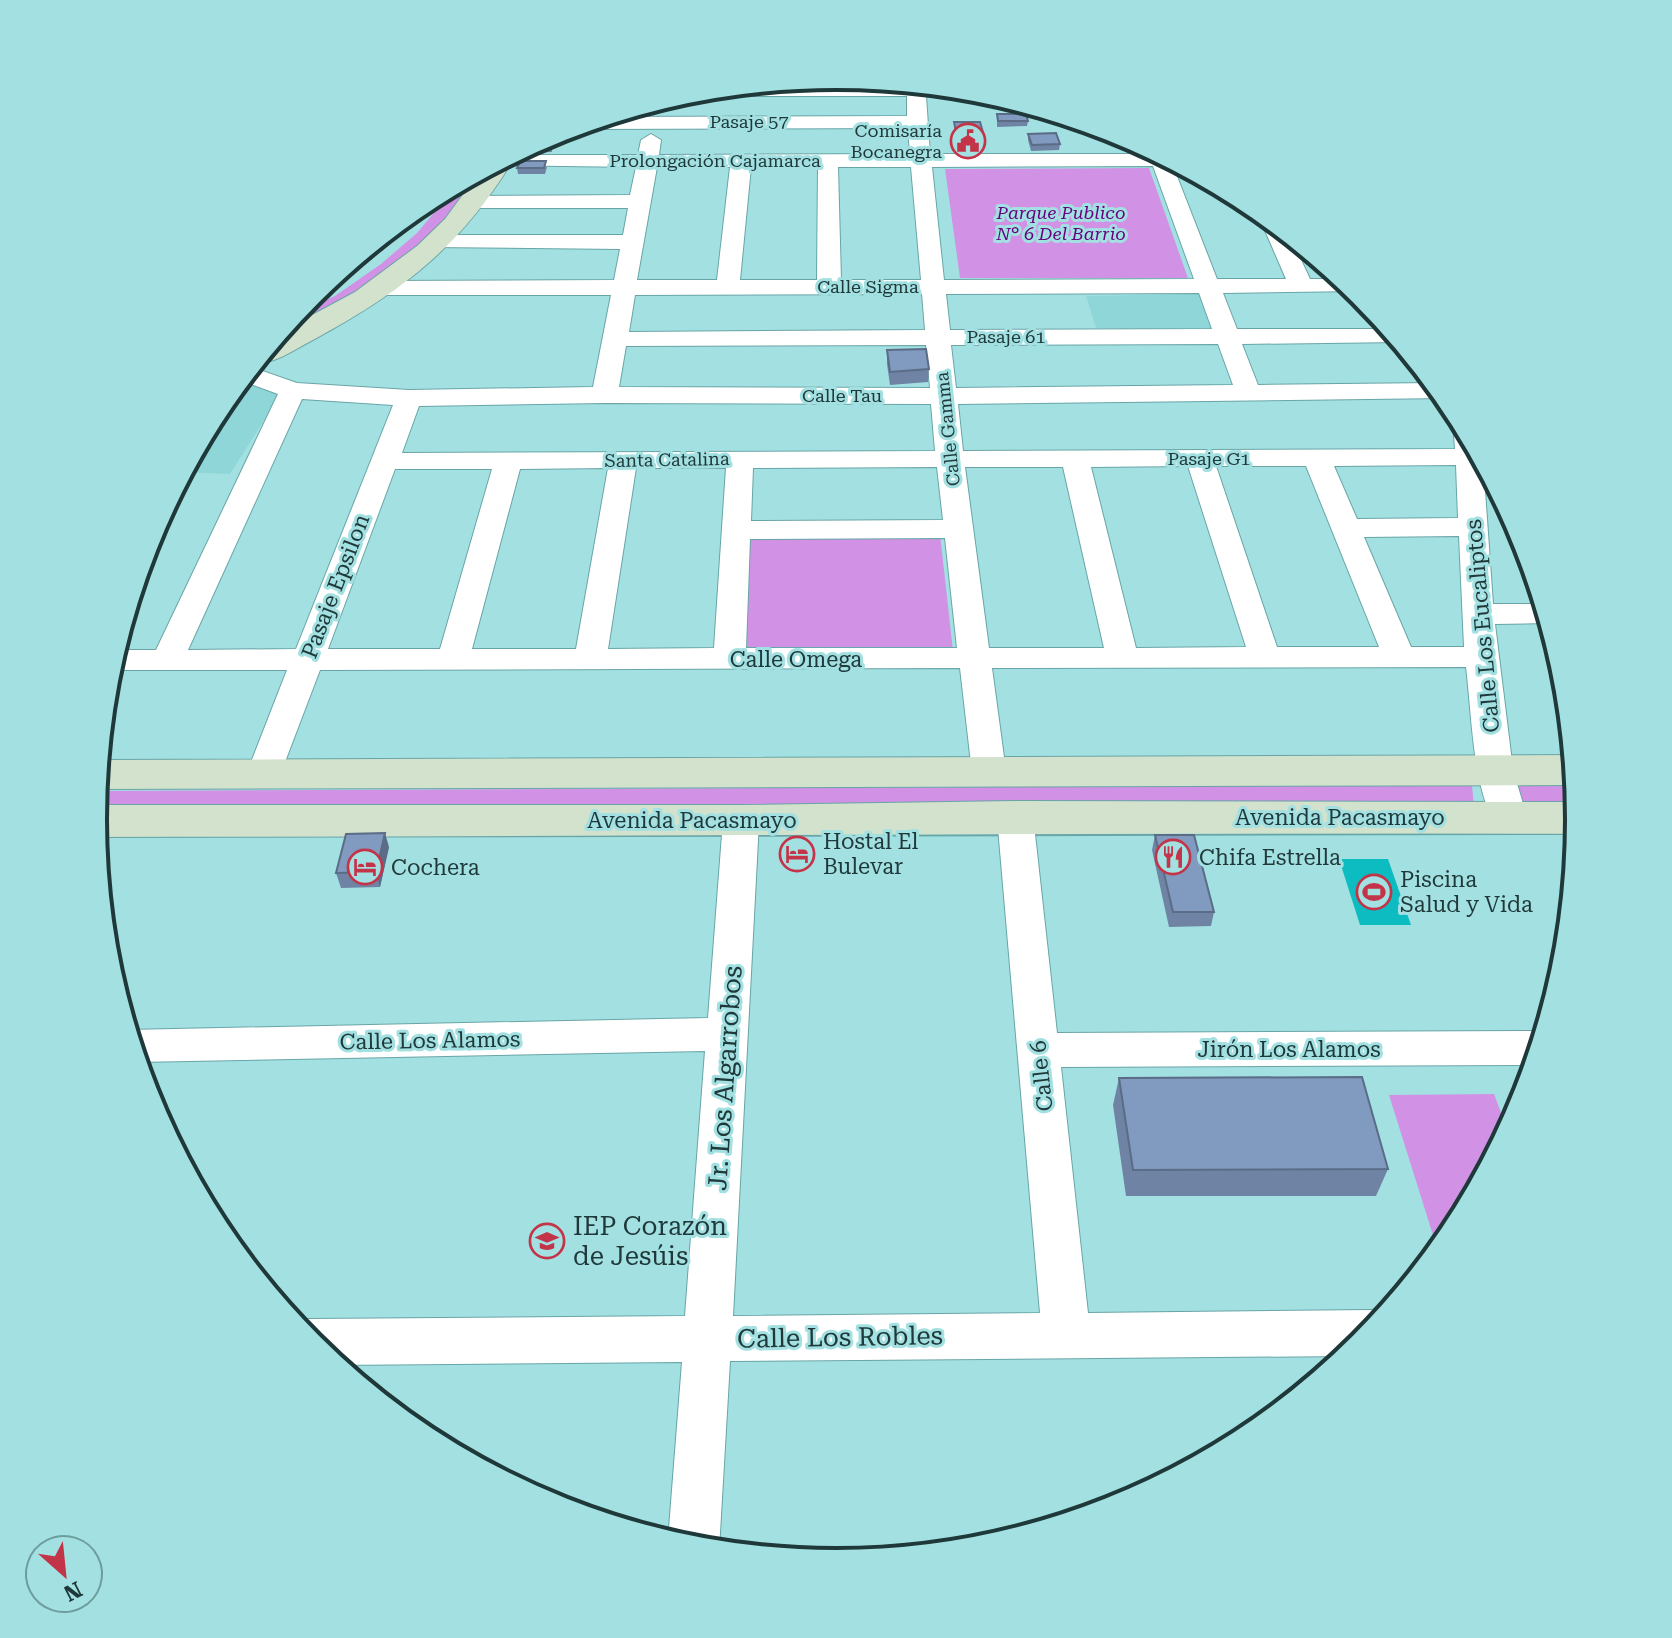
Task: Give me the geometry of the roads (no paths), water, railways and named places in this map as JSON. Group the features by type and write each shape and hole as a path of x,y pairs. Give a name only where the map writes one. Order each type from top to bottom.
{"main road":[{"path":"350,276 475,202 488,179"},
{"path":"284,343 383,288 431,230"},
{"name":"Avenida Pacasmayo","path":"109,775 1563,770"},
{"name":"Avenida Pacasmayo","path":"107,821 740,834 1015,816 1565,818"}],"street":[{"name":"Calle Gamma","path":"917,95 917,122 950,460 989,772"},
{"name":"Pasaje 57","path":"659,112 917,122"},
{"path":"605,395 656,113"},
{"name":"Prolongación Cajamarca","path":"523,161 1141,157"},
{"path":"828,160 829,287"},
{"path":"728,287 741,161"},
{"path":"1168,170 1248,392"},
{"path":"475,202 640,201"},
{"path":"431,230 633,242"},
{"path":"1281,242 1301,286"},
{"name":"Calle Sigma","path":"383,288 1332,286"},
{"name":"Pasaje 61","path":"615,339 1382,336"},
{"name":"Calle Tau","path":"257,377 293,391 409,398 1426,391"},
{"path":"167,660 293,391"},
{"name":"Pasaje Epsilon","path":"263,775 409,398"},
{"name":"Pasaje G1","path":"950,460 1317,458 1461,446"},
{"path":"1317,458 1400,658"},
{"name":"Calle Los Eucaliptos","path":"1469,458 1481,657 1496,770 1509,817"},
{"path":"729,659 740,459"},
{"path":"1075,459 1122,658"},
{"path":"1200,459 1265,658"},
{"name":"Santa Catalina","path":"384,461 950,460"},
{"path":"590,659 623,461"},
{"path":"453,660 508,462"},
{"path":"1347,528 1472,527"},
{"path":"737,530 959,529"},
{"path":"1479,614 1535,614"},
{"name":"Calle Omega","path":"125,660 1481,657"},
{"name":"Calle 6","path":"1015,816 1066,1335"},
{"name":"Jr. Los Algarrobos","path":"695,1534 740,834"},
{"name":"Calle Los Alamos","path":"143,1045 727,1034"},
{"name":"Jirón Los Alamos","path":"1038,1050 1528,1048"},
{"name":"Calle Los Robles","path":"329,1342 1352,1333"}],"water":[{"name":"Piscina Salud y Vida","path":"1339,859 1388,859 1411,925 1360,925"}],"place":[{"name":"Comisaría Bocanegra","path":"968,141"},
{"name":"Hostal El Bulevar","path":"797,854"},
{"name":"Chifa Estrella","path":"1173,857"},
{"name":"Cochera","path":"365,867"},
{"name":"Piscina Salud y Vida","path":"1374,892"},
{"name":"IEP Corazón de Jesúis","path":"547,1241"}],"park label":[{"name":"Parque Publico N° 6 Del Barrio","path":"1061,223"}]}
